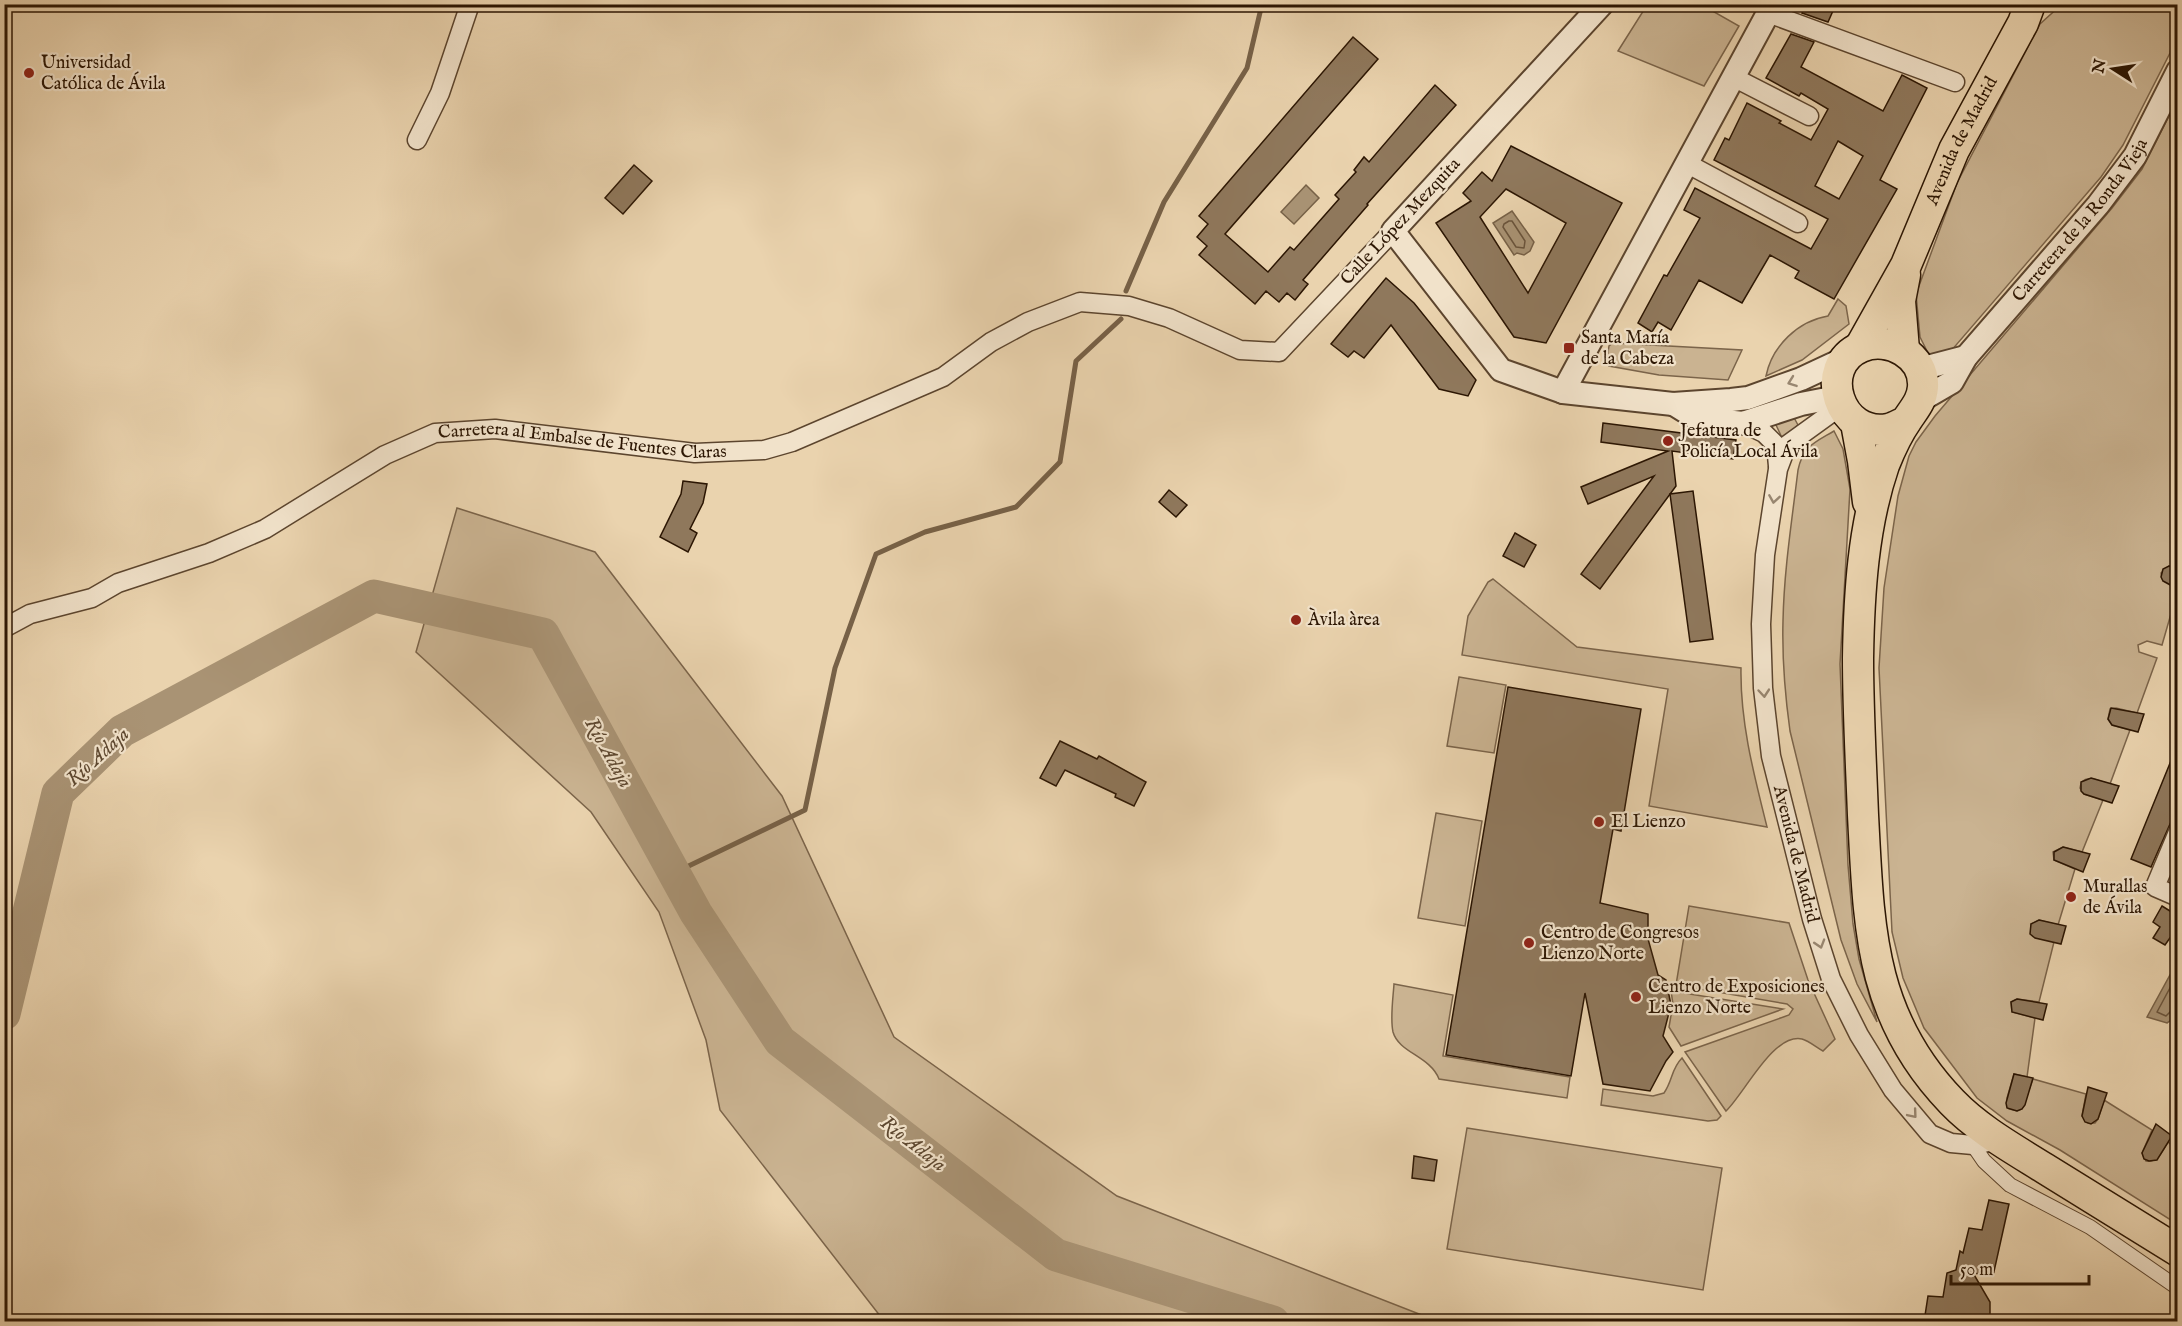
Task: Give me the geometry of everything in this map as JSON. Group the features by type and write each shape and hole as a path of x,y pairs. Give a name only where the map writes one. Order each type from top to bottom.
{"highway":[{"name":"Avenida de Madrid","path":"1853,353 1906,265 1954,150 2031,11"},
{"name":"Avenida de Madrid","path":"1906,265 1900,301 1912,359"},
{"path":"1883,343 1912,359 1923,384 1913,411 1889,429 1872,429 1844,409 1837,376 1853,353 1883,343"},
{"name":"Avenida de Madrid","path":"1844,409 1863,461 1869,514"},
{"name":"Avenida de Madrid","path":"1913,411 1884,465 1869,514 1858,625 1858,701 1867,899 1874,955 1884,990 1899,1029 1923,1068 1952,1102 1971,1119 1987,1143 2178,1251"}],"street":[{"path":"417,140 440,93 470,4"},
{"name":"Calle López Mezquita","path":"1169,318 1240,350 1279,352 1602,4"},
{"path":"1563,392 1770,9 1955,82"},
{"name":"Carretera de la Ronda Vieja","path":"1913,411 1952,382 1966,357 2098,205 2135,156 2178,71"},
{"path":"1733,77 1809,116"},
{"path":"1686,163 1798,224"},
{"path":"1393,231 1501,370 1563,392 1673,404 1748,398 1801,379 1853,353"},
{"name":"Carretera al Embalse de Fuentes Claras","path":"4,628 30,614 92,598 118,583 209,553 265,530 385,455 435,433 495,429 695,453 764,450 792,442 943,377 991,342 1028,322 1080,302 1129,306 1169,318"},
{"path":"1912,359 1966,357"},
{"path":"1673,404 1696,418 1743,423 1801,404 1844,409"},
{"name":"Avenida de Madrid","path":"1844,409 1787,445 1778,469 1764,567 1761,624 1763,688 1771,756 1812,919 1831,979 1859,1035 1893,1090 1930,1134 1951,1143 1987,1143"},
{"name":"Avenida de Madrid","path":"1743,423 1764,433 1776,446 1778,469"},
{"path":"2178,832 2156,887 2178,897"},
{"path":"1987,1143 1984,1161 2010,1185 2090,1227 2178,1288"}],"shaded area":[{"path":"1647,5 1702,5 1739,26 1704,86 1618,51"},
{"path":"2061,5 2173,5 2173,39 2170,53 2123,145 2101,177 1951,351 1937,357 1928,353 1920,337 1916,294 1957,183 2040,24"},
{"path":"2177,100 2178,568 2169,566 2161,573 2163,581 2177,589 2177,593 2162,645 2147,641 2138,645 2139,652 2157,658 2137,713 2116,708 2110,709 2108,719 2112,725 2130,730 2110,784 2092,779 2081,783 2080,788 2084,794 2103,800 2082,852 2063,847 2053,852 2054,860 2075,869 2058,925 2039,920 2031,924 2031,934 2054,942 2039,1002 2017,999 2011,1002 2012,1012 2035,1018 2027,1077 2014,1074 2007,1098 2009,1109 2017,1111 2022,1109 2033,1079 2086,1094 2082,1116 2088,1123 2095,1123 2098,1119 2104,1100 2152,1130 2142,1153 2146,1161 2157,1158 2168,1142 2177,1150 2177,1224 2060,1150 2007,1121 1977,1098 1924,1028 1903,978 1892,932 1879,668 1884,588 1898,496 1909,456 1916,442 1935,416 2112,208 2142,169"},
{"path":"1838,299 1846,306 1849,324 1802,360 1766,376 1780,345 1797,329 1828,316"},
{"path":"1613,343 1742,350 1728,380 1659,375 1609,366 1607,359 1609,346"},
{"path":"1792,414 1798,425 1783,440 1776,425 1771,423"},
{"path":"1834,431 1843,449 1850,489 1840,664 1848,865 1853,924 1859,959 1877,1022 1857,984 1841,940 1790,731 1784,676 1785,583 1798,470 1806,450"},
{"path":"457,508 595,552 782,796 894,1037 1117,1196 1437,1321 884,1321 720,1110 706,1040 659,912 591,812 416,652"},
{"path":"1493,579 1577,647 1741,668 1745,728 1767,827 1649,806 1668,689 1462,655 1468,616 1488,582"},
{"path":"1459,677 1506,685 1494,753 1447,746"},
{"path":"1436,813 1482,821 1465,926 1418,918"},
{"path":"1689,906 1789,923 1808,980 1835,1039 1823,1051 1802,1039 1791,1040 1781,1045 1760,1066 1726,1111 1685,1052 1789,1015 1793,1009 1787,1004 1676,985"},
{"path":"1394,984 1453,995 1443,1056 1570,1077 1567,1098 1439,1079 1429,1065 1396,1039 1392,1021"},
{"path":"1671,991 1783,1009 1681,1046 1669,1027 1673,1004"},
{"path":"1682,1058 1721,1116 1717,1120 1708,1121 1601,1105 1603,1089 1653,1096 1664,1093"},
{"path":"1467,1128 1722,1168 1703,1290 1447,1249"}],"water":[{"path":"1306,185 1319,198 1294,224 1281,212"},
{"path":"1512,211 1534,242 1530,251 1524,255 1517,253 1514,255 1493,223"},
{"path":"2170,975 2177,981 2178,1004 2175,1015 2167,1023 2147,1017"}],"building":[{"path":"1806,4 1836,4 1828,22 1802,13"},
{"path":"1791,34 1814,42 1801,67 1883,111 1902,75 1927,88 1880,180 1897,189 1834,299 1795,278 1799,271 1770,255 1742,303 1699,280 1671,330 1658,322 1652,332 1638,323 1664,275 1667,276 1700,218 1684,210 1695,188 1811,249 1828,219 1714,160 1725,138 1729,140 1747,103 1811,140 1828,109 1801,93 1799,96 1766,78","holes":["1838,141 1863,156 1839,199 1815,186"]},
{"path":"1353,37 1378,59 1225,234 1268,272 1290,247 1294,250 1339,199 1335,195 1356,172 1354,170 1364,157 1369,162 1435,85 1456,105 1367,204 1303,280 1308,284 1295,300 1287,293 1279,302 1266,291 1255,304 1199,255 1207,246 1197,237 1208,224 1199,216"},
{"path":"1511,146 1622,203 1546,343 1514,337 1436,223 1471,201 1463,193 1482,172 1492,181","holes":["1506,189 1566,223 1528,293 1480,217"]},
{"path":"634,165 652,181 623,214 605,198"},
{"path":"1386,278 1414,303 1476,380 1468,396 1439,389 1391,325 1364,358 1354,351 1348,357 1331,344"},
{"path":"1603,423 1736,440 1733,459 1672,451 1676,486 1600,589 1581,574 1654,476 1588,504 1581,487 1668,451 1601,442"},
{"path":"683,481 707,484 703,503 690,529 697,533 688,552 660,537 681,494"},
{"path":"1169,490 1187,505 1176,517 1159,502"},
{"path":"1693,491 1713,639 1690,642 1670,494"},
{"path":"1515,533 1536,545 1524,567 1503,556"},
{"path":"2169,566 2178,568 2178,589 2163,581 2161,577 2163,569"},
{"name":"Centro de Congresos Lienzo Norte","path":"1508,687 1641,709 1621,831 1613,829 1600,903 1648,914 1648,939 1658,975 1666,980 1671,1005 1663,1036 1673,1052 1650,1091 1603,1084 1585,993 1571,1076 1446,1055"},
{"path":"2111,708 2144,714 2138,732 2112,725 2108,719"},
{"path":"1060,741 1097,759 1099,756 1146,782 1134,806 1115,797 1116,794 1065,770 1056,786 1040,778"},
{"path":"2177,746 2178,806 2151,867 2131,859"},
{"path":"2091,778 2119,786 2112,803 2081,791 2081,782"},
{"path":"2063,847 2090,854 2083,872 2054,860 2054,852"},
{"path":"2162,906 2178,916 2178,938 2172,935 2165,945 2153,938 2160,927 2153,922"},
{"path":"2039,920 2066,926 2061,944 2035,938 2030,934 2031,924"},
{"path":"2017,999 2047,1004 2043,1020 2012,1012 2011,1002"},
{"path":"2014,1074 2033,1078 2025,1105 2017,1111 2007,1108 2006,1103"},
{"path":"2088,1087 2107,1093 2098,1119 2091,1124 2085,1122 2082,1116"},
{"path":"2156,1124 2172,1136 2157,1160 2149,1161 2144,1159 2142,1153"},
{"path":"1414,1156 1437,1160 1434,1181 1412,1178"},
{"path":"1989,1200 2009,1204 1993,1276 1973,1273 1990,1302 1990,1322 1924,1322 1928,1296 1943,1297 1947,1273 1956,1270 1969,1228 1982,1230"}],"waterway":[{"path":"1126,291 1164,202 1247,68 1262,4"},
{"path":"674,873 805,810 835,668 876,554 925,532 1016,507 1060,462 1076,361 1121,319"},
{"name":"Río Adaja","path":"4,1014 58,793 122,731 374,596 543,634 696,913 780,1041 1056,1255 1273,1322"}],"place":[{"name":"Universidad Católica de Ávila","path":"29,73"},
{"name":"Santa María de la Cabeza","path":"1569,348"},
{"name":"Jefatura de Policía Local Ávila","path":"1668,441"},
{"name":"Àvila àrea","path":"1296,620"},
{"name":"El Lienzo","path":"1599,822"},
{"name":"Murallas de Ávila","path":"2071,897"},
{"name":"Centro de Congresos Lienzo Norte","path":"1529,943"},
{"name":"Centro de Exposiciones Lienzo Norte","path":"1636,997"}]}
